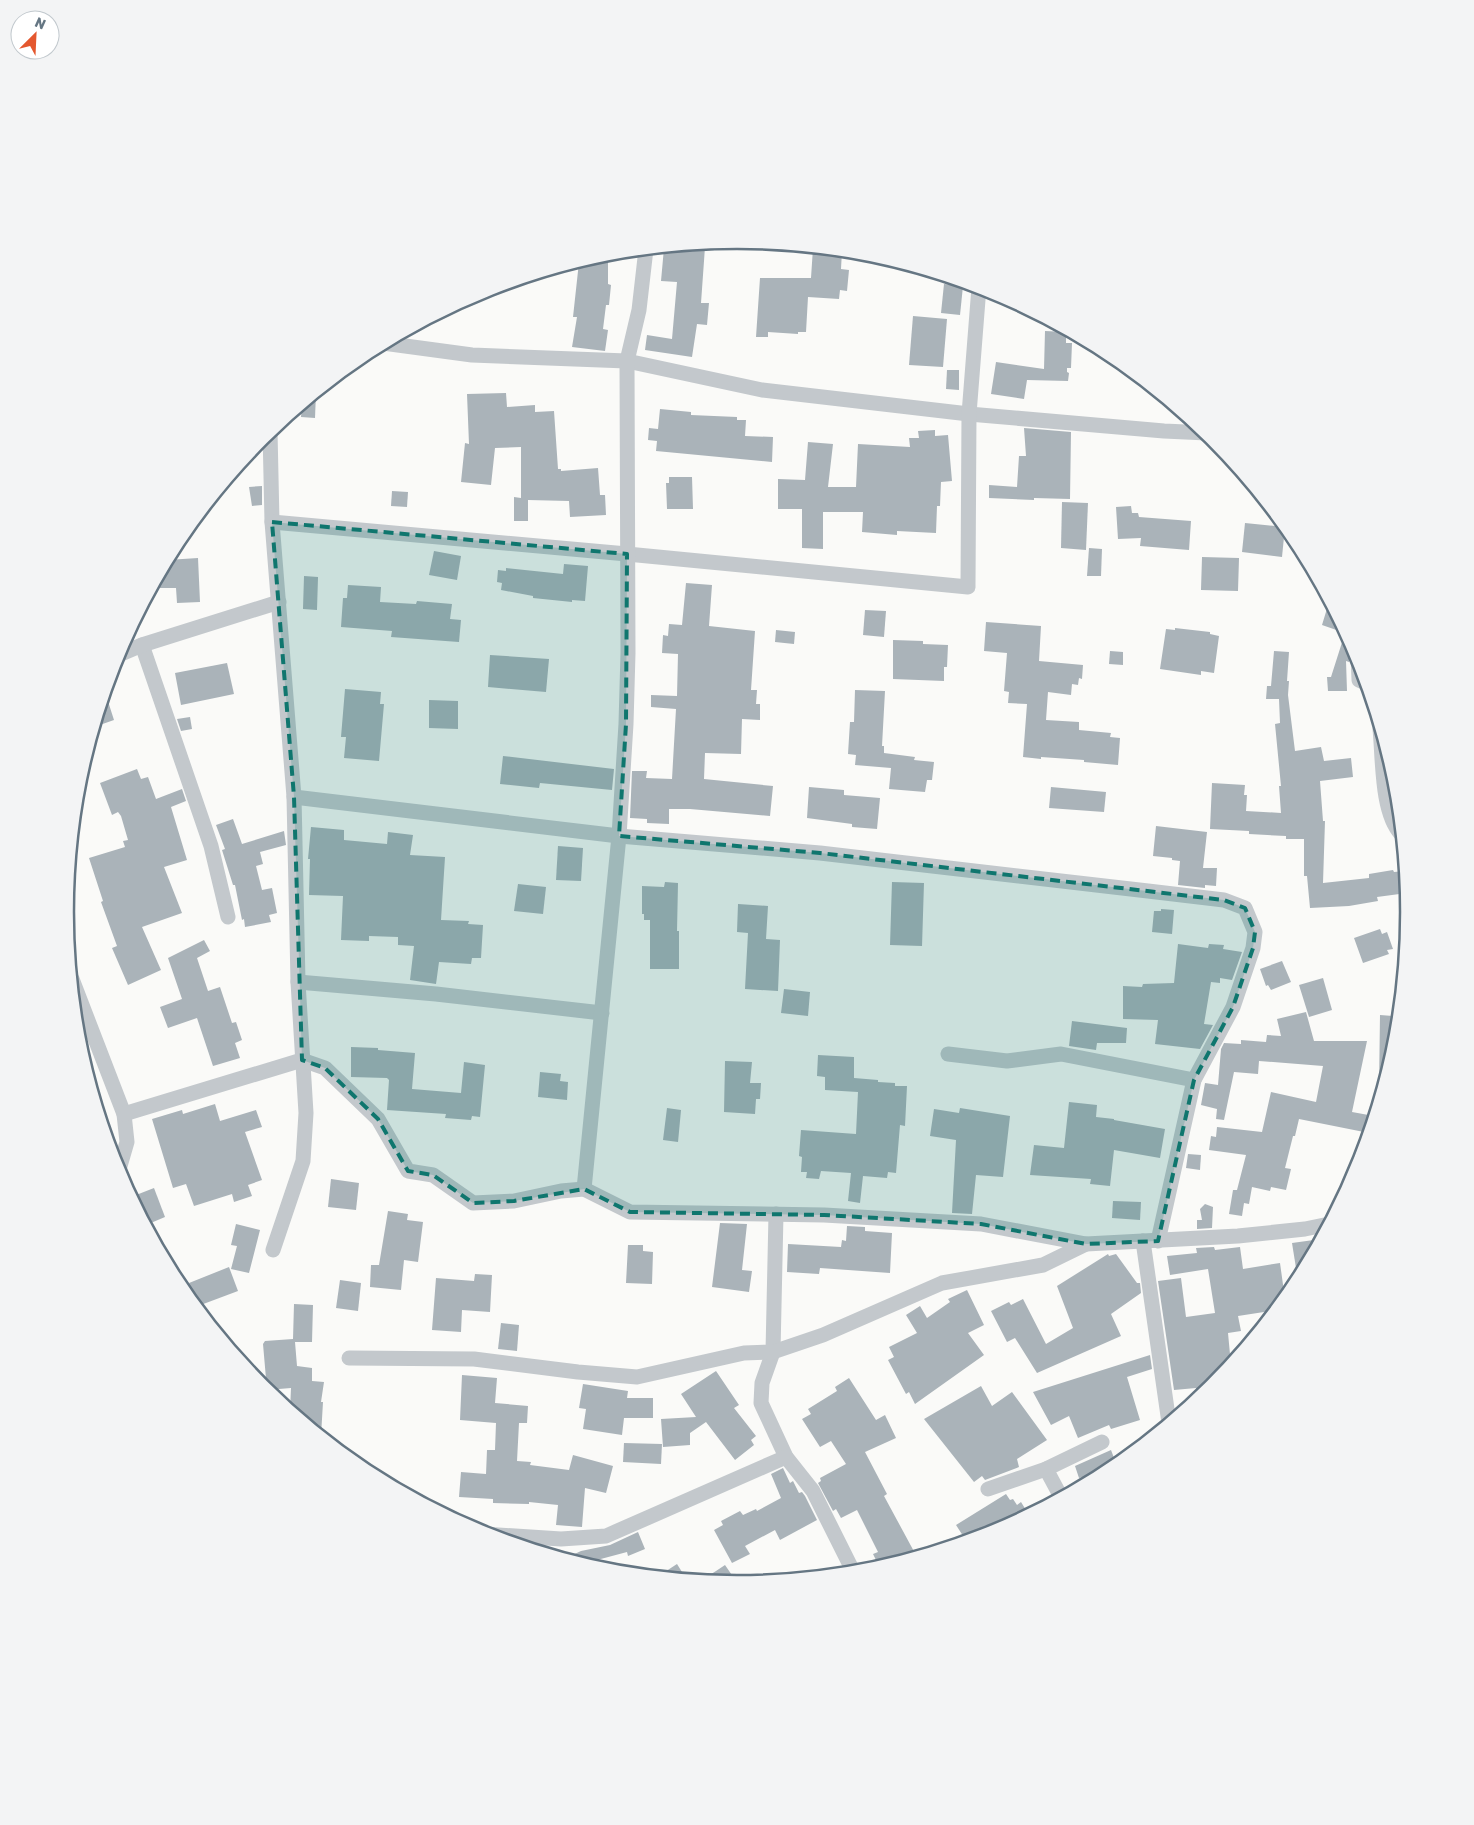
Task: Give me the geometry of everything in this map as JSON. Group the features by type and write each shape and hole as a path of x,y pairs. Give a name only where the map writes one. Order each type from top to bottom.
{"street":[{"path":"584,1189 619,836 628,652 627,361 639,310 645,256"},
{"path":"272,522 968,587 969,414 978,295"},
{"path":"395,345 472,355 627,361 762,390 969,414 1194,432"},
{"path":"270,442 272,522 294,797 298,982 306,1113 303,1161 273,1250"},
{"path":"128,651 279,602"},
{"path":"142,645 211,846 228,917"},
{"path":"1383,761 1387,809 1395,827"},
{"path":"294,797 619,836 820,853 1224,900 1245,908 1255,932 1253,948 1233,1007 1194,1080 1150,1241 1168,1416"},
{"path":"298,982 436,994 602,1013"},
{"path":"79,997 124,1114 127,1142 122,1160"},
{"path":"948,1054 1007,1061 1060,1054 1194,1080"},
{"path":"124,1114 302,1060 325,1068 378,1118 408,1170 433,1175 473,1203 514,1201 561,1191 584,1189 630,1212 824,1215 981,1224 1086,1244 1238,1236 1321,1225"},
{"path":"776,1214 773,1352 762,1384 761,1403 786,1457 813,1491 850,1566"},
{"path":"349,1358 474,1358 578,1372 637,1377 744,1353 773,1352 823,1335 942,1283 1043,1265 1086,1244"},
{"path":"988,1490 1046,1470 1102,1442"},
{"path":"511,1536 561,1539 606,1536 786,1457"},
{"path":"1046,1470 1058,1493"}],"highlighted area":[{"path":"272,522 627,554 626,724 619,836 820,853 1224,900 1245,908 1255,932 1253,948 1233,1007 1194,1080 1158,1241 1086,1244 981,1224 824,1215 630,1212 584,1189 514,1201 473,1203 433,1175 408,1171 378,1119 325,1068 302,1060 294,797"}],"building":[{"path":"705,250 701,303 709,303 707,325 697,324 692,357 645,350 647,335 672,339 677,282 661,281 663,254"},
{"path":"813,254 842,258 841,269 849,270 847,291 840,290 839,299 808,297 806,332 798,332 798,334 768,332 768,337 756,337 760,278 811,278"},
{"path":"608,262 608,284 611,285 609,305 606,305 603,329 608,330 605,351 572,347 577,317 573,317 578,269"},
{"path":"944,284 963,289 960,315 941,313"},
{"path":"913,316 947,319 943,367 909,365"},
{"path":"1045,331 1056,332 1066,336 1066,343 1072,343 1071,368 1067,368 1069,373 1068,381 1027,380 1024,399 991,394 996,362 1044,369"},
{"path":"947,370 959,370 959,390 946,389"},
{"path":"506,393 507,407 535,405 535,412 554,411 558,469 561,469 561,471 598,468 600,495 605,495 606,515 570,517 569,501 528,500 528,521 514,521 514,497 521,498 521,447 495,448 491,485 461,482 465,443 469,444 467,394"},
{"path":"316,401 315,418 301,417 301,413"},
{"path":"660,409 691,412 691,415 737,417 737,420 746,420 745,436 773,437 772,462 656,451 657,441 648,440 649,428 658,429"},
{"path":"1024,428 1071,432 1070,499 989,498 989,485 1017,487 1019,456 1026,456"},
{"path":"935,430 935,436 948,435 952,481 941,482 940,506 937,506 936,533 897,531 897,535 862,532 863,512 823,512 823,549 802,548 802,509 778,509 778,479 805,480 808,442 833,444 828,487 856,487 858,444 910,447 909,438 919,438 918,431"},
{"path":"669,477 692,477 693,509 667,509 666,483 669,483"},
{"path":"262,486 262,505 252,506 249,487"},
{"path":"392,491 408,492 407,507 391,506"},
{"path":"1062,502 1088,503 1086,550 1061,548"},
{"path":"1131,506 1132,513 1138,513 1139,517 1191,521 1189,550 1140,546 1141,538 1118,539 1116,507"},
{"path":"1245,523 1275,526 1284,538 1282,557 1242,552"},
{"path":"1089,548 1102,549 1101,576 1087,576"},
{"path":"434,551 461,556 457,580 429,575"},
{"path":"1202,557 1239,558 1238,591 1201,590"},
{"path":"198,558 200,602 177,603 176,588 159,588 176,559"},
{"path":"564,564 588,566 585,601 572,600 572,602 533,598 533,596 501,590 502,583 497,582 498,570 506,571 506,568 563,574"},
{"path":"304,576 318,577 317,610 303,609"},
{"path":"686,583 712,585 709,626 755,631 751,690 757,690 756,704 760,704 760,720 742,719 741,754 705,753 704,779 773,786 770,816 669,809 669,824 647,823 647,819 630,818 632,771 647,771 646,778 672,779 676,709 651,707 651,695 677,696 678,654 662,653 663,635 668,636 669,624 682,625"},
{"path":"348,585 381,587 380,602 416,604 417,601 452,604 450,619 461,620 459,642 391,637 392,631 341,627 343,598 347,598"},
{"path":"1327,609 1337,630 1322,625"},
{"path":"865,610 886,611 884,637 863,635"},
{"path":"986,622 1041,626 1039,661 1083,665 1082,679 1079,678 1078,685 1072,684 1071,695 1048,692 1046,720 1079,722 1079,730 1111,733 1110,737 1120,738 1118,765 1084,762 1084,760 1023,757 1027,704 1008,703 1009,692 1004,691 1007,653 984,651"},
{"path":"1175,628 1210,632 1210,634 1219,636 1214,673 1201,671 1201,675 1160,669 1166,629 1175,630"},
{"path":"776,630 795,632 794,644 775,642"},
{"path":"893,640 923,641 923,644 948,645 947,667 944,667 944,681 893,679"},
{"path":"1342,642 1349,658 1349,662 1346,661 1347,691 1328,691 1327,677 1331,677"},
{"path":"1110,651 1123,652 1123,665 1109,664"},
{"path":"1274,651 1289,652 1287,681 1289,681 1288,695 1295,751 1321,747 1324,761 1351,758 1353,777 1320,781 1323,821 1325,821 1323,883 1369,878 1369,874 1393,870 1394,872 1399,872 1400,894 1377,897 1378,901 1349,906 1310,908 1307,876 1304,876 1304,839 1286,839 1286,836 1249,834 1249,831 1210,829 1212,783 1245,785 1244,795 1247,795 1246,811 1281,813 1279,786 1281,786 1275,724 1280,723 1279,699 1266,699 1267,686 1271,686"},
{"path":"490,655 549,659 546,692 488,687"},
{"path":"227,663 234,694 181,705 175,673"},
{"path":"345,689 381,692 380,704 384,704 379,761 344,758 346,737 341,737"},
{"path":"855,690 885,691 882,746 884,746 884,753 915,757 914,760 934,762 932,780 927,780 925,792 889,789 891,768 855,765 856,755 848,754 850,722 854,722"},
{"path":"429,700 458,701 458,729 429,728"},
{"path":"108,702 114,720 101,725"},
{"path":"190,717 192,729 181,731 177,719"},
{"path":"503,756 614,769 612,790 540,783 539,788 500,784"},
{"path":"137,769 141,779 148,777 156,799 182,789 186,801 171,807 187,860 164,867 182,913 142,927 161,970 128,985 112,948 117,946 101,902 103,901 89,858 125,847 123,841 128,840 121,816 118,812 112,815 100,783"},
{"path":"809,787 844,790 844,795 880,798 877,829 852,827 852,824 807,818"},
{"path":"1051,787 1106,792 1104,812 1049,808"},
{"path":"233,819 242,844 284,831 286,845 260,852 263,864 256,866 262,890 272,888 277,913 269,915 271,922 245,927 244,919 242,920 235,885 233,885 222,850 225,849 216,825"},
{"path":"1156,826 1207,832 1203,868 1217,868 1216,886 1205,885 1205,888 1178,885 1180,861 1153,856"},
{"path":"311,827 344,830 344,840 387,844 388,832 413,835 410,855 445,857 441,920 469,921 468,924 483,925 481,958 472,958 471,964 439,962 436,984 410,980 414,946 398,945 398,937 369,936 369,941 341,940 343,896 309,895 310,859 308,859"},
{"path":"558,846 583,848 581,881 556,880"},
{"path":"665,882 678,883 677,931 679,931 679,969 650,969 650,920 644,920 644,914 642,914 642,886 664,887"},
{"path":"892,882 924,883 922,946 890,945"},
{"path":"518,884 546,887 543,914 514,911"},
{"path":"738,904 768,906 766,939 780,940 778,991 745,989 748,933 737,932"},
{"path":"1161,909 1174,910 1172,934 1152,932 1154,911 1161,911"},
{"path":"1380,929 1382,934 1387,932 1393,949 1387,950 1389,954 1363,963 1354,938"},
{"path":"204,940 210,951 197,958 208,991 220,987 232,1023 236,1022 242,1040 235,1043 240,1058 213,1066 197,1018 168,1028 160,1007 182,999 168,958"},
{"path":"1178,944 1208,948 1209,944 1224,945 1223,949 1242,952 1232,980 1220,978 1220,983 1211,982 1204,1024 1213,1025 1200,1049 1155,1044 1158,1020 1123,1019 1123,986 1142,987 1143,984 1174,983"},
{"path":"1282,961 1291,982 1271,990 1268,985 1266,986 1260,969"},
{"path":"1323,978 1332,1010 1309,1017 1299,985"},
{"path":"784,989 810,992 808,1016 781,1013"},
{"path":"1306,1012 1314,1041 1367,1041 1352,1112 1368,1115 1363,1132 1299,1119 1285,1168 1291,1169 1286,1190 1271,1187 1270,1191 1252,1187 1249,1204 1244,1203 1242,1216 1229,1214 1233,1190 1237,1190 1246,1155 1209,1150 1211,1136 1216,1137 1217,1127 1262,1132 1271,1092 1316,1102 1323,1066 1259,1061 1258,1074 1234,1072 1224,1120 1216,1119 1217,1109 1201,1105 1205,1083 1218,1085 1221,1049 1224,1043 1241,1044 1241,1040 1266,1042 1267,1035 1281,1036 1277,1019"},
{"path":"1380,1015 1392,1016 1388,1042 1379,1079"},
{"path":"1072,1021 1127,1028 1126,1043 1097,1043 1096,1050 1069,1046"},
{"path":"351,1047 378,1048 378,1050 415,1053 412,1089 461,1093 464,1062 485,1065 480,1117 472,1116 471,1120 445,1118 446,1114 387,1110 389,1080 387,1078 351,1077"},
{"path":"818,1055 854,1057 854,1078 895,1083 895,1086 907,1086 905,1126 900,1125 896,1173 888,1172 887,1178 863,1176 860,1203 848,1201 851,1173 821,1171 819,1179 806,1178 807,1172 801,1172 802,1157 799,1156 801,1130 856,1134 858,1092 825,1090 825,1077 817,1076"},
{"path":"725,1061 752,1062 750,1083 761,1083 760,1099 756,1099 755,1114 724,1112"},
{"path":"540,1072 561,1074 560,1081 568,1082 567,1100 538,1097"},
{"path":"1069,1102 1097,1105 1096,1117 1165,1129 1160,1158 1114,1150 1110,1186 1090,1184 1091,1179 1030,1175 1034,1145 1064,1148"},
{"path":"215,1104 220,1121 256,1110 262,1127 245,1132 262,1180 248,1185 252,1196 234,1202 232,1194 194,1206 186,1184 173,1188 152,1119 182,1110 183,1114"},
{"path":"667,1108 681,1110 678,1142 663,1140"},
{"path":"960,1108 1010,1116 1003,1177 976,1175 972,1214 952,1213 956,1140 930,1136 934,1109 959,1113"},
{"path":"1188,1154 1201,1155 1200,1170 1186,1168"},
{"path":"331,1179 359,1183 356,1210 328,1207"},
{"path":"154,1188 165,1217 151,1223 137,1195"},
{"path":"1113,1201 1141,1202 1140,1220 1112,1218"},
{"path":"1205,1204 1213,1207 1212,1228 1197,1229 1197,1220 1202,1220 1200,1209"},
{"path":"388,1211 408,1214 407,1220 423,1222 418,1262 404,1260 401,1290 370,1287 371,1265 379,1265"},
{"path":"720,1223 747,1224 742,1270 752,1271 749,1292 712,1287"},
{"path":"236,1224 260,1230 249,1273 231,1269 237,1246 231,1245"},
{"path":"847,1226 865,1227 865,1231 892,1233 890,1273 820,1268 819,1274 787,1272 788,1244 841,1247 842,1240 846,1241"},
{"path":"1313,1240 1296,1268 1296,1268 1292,1243"},
{"path":"628,1245 643,1245 643,1251 653,1252 652,1284 626,1283"},
{"path":"1214,1247 1215,1250 1240,1247 1243,1269 1280,1263 1283,1287 1266,1312 1238,1316 1241,1331 1228,1333 1230,1356 1196,1390 1196,1388 1174,1390 1158,1281 1181,1278 1186,1317 1215,1313 1208,1269 1170,1275 1167,1256 1197,1253 1196,1248"},
{"path":"1108,1254 1109,1256 1116,1254 1137,1283 1140,1283 1141,1293 1111,1314 1121,1336 1037,1373 1015,1338 1007,1342 991,1311 1009,1302 1011,1305 1023,1299 1046,1344 1073,1328 1057,1286"},
{"path":"229,1267 238,1291 203,1304 189,1283"},
{"path":"475,1274 492,1275 490,1312 462,1310 461,1332 432,1330 436,1278 474,1281"},
{"path":"340,1280 361,1283 358,1311 336,1308"},
{"path":"967,1290 984,1325 968,1333 984,1355 915,1404 909,1392 906,1394 888,1360 894,1357 889,1347 917,1333 906,1315 920,1306 927,1318 950,1302 948,1299"},
{"path":"294,1304 313,1305 312,1342 295,1342 297,1366 312,1368 312,1381 324,1382 321,1402 323,1402 321,1429 290,1402 291,1388 277,1389 266,1379 263,1344 265,1341 293,1339"},
{"path":"501,1323 519,1325 517,1351 498,1349"},
{"path":"1150,1355 1152,1369 1127,1377 1140,1420 1111,1429 1109,1425 1078,1438 1069,1416 1051,1425 1033,1392"},
{"path":"716,1371 739,1405 734,1408 756,1436 751,1440 754,1445 735,1460 706,1422 690,1433 690,1445 663,1447 661,1419 696,1417 681,1394"},
{"path":"462,1375 497,1378 495,1403 528,1406 527,1423 519,1423 517,1461 531,1462 530,1465 569,1470 573,1455 613,1466 606,1493 585,1488 582,1527 556,1525 558,1505 529,1502 529,1504 493,1503 493,1499 459,1497 461,1472 486,1474 487,1450 495,1450 496,1423 460,1420"},
{"path":"849,1378 876,1420 885,1415 896,1438 865,1452 887,1494 884,1496 914,1552 876,1561 873,1554 878,1552 857,1510 841,1518 836,1509 833,1511 818,1483 821,1481 820,1478 846,1464 831,1441 820,1447 802,1419 811,1414 808,1409 837,1391 835,1387"},
{"path":"583,1384 628,1391 627,1398 653,1398 653,1418 624,1418 622,1435 583,1429 586,1409 579,1408"},
{"path":"981,1386 992,1406 1012,1392 1047,1440 1017,1459 1019,1467 985,1480 982,1476 974,1482 924,1419"},
{"path":"624,1443 662,1444 661,1464 623,1462"},
{"path":"1111,1450 1114,1458 1083,1478 1079,1478 1075,1466"},
{"path":"783,1468 790,1483 793,1481 799,1493 802,1492 805,1496 817,1520 780,1540 775,1530 745,1546 750,1554 732,1563 714,1530 723,1525 721,1521 740,1511 743,1515 756,1509 757,1511 781,1498 771,1474"},
{"path":"1006,1494 1017,1505 1021,1502 1025,1509 963,1536 956,1525"},
{"path":"638,1532 645,1549 628,1556 627,1552 596,1560 573,1555 581,1551 610,1545"},
{"path":"677,1564 683,1573 666,1571"},
{"path":"725,1565 732,1576 710,1575"}]}
